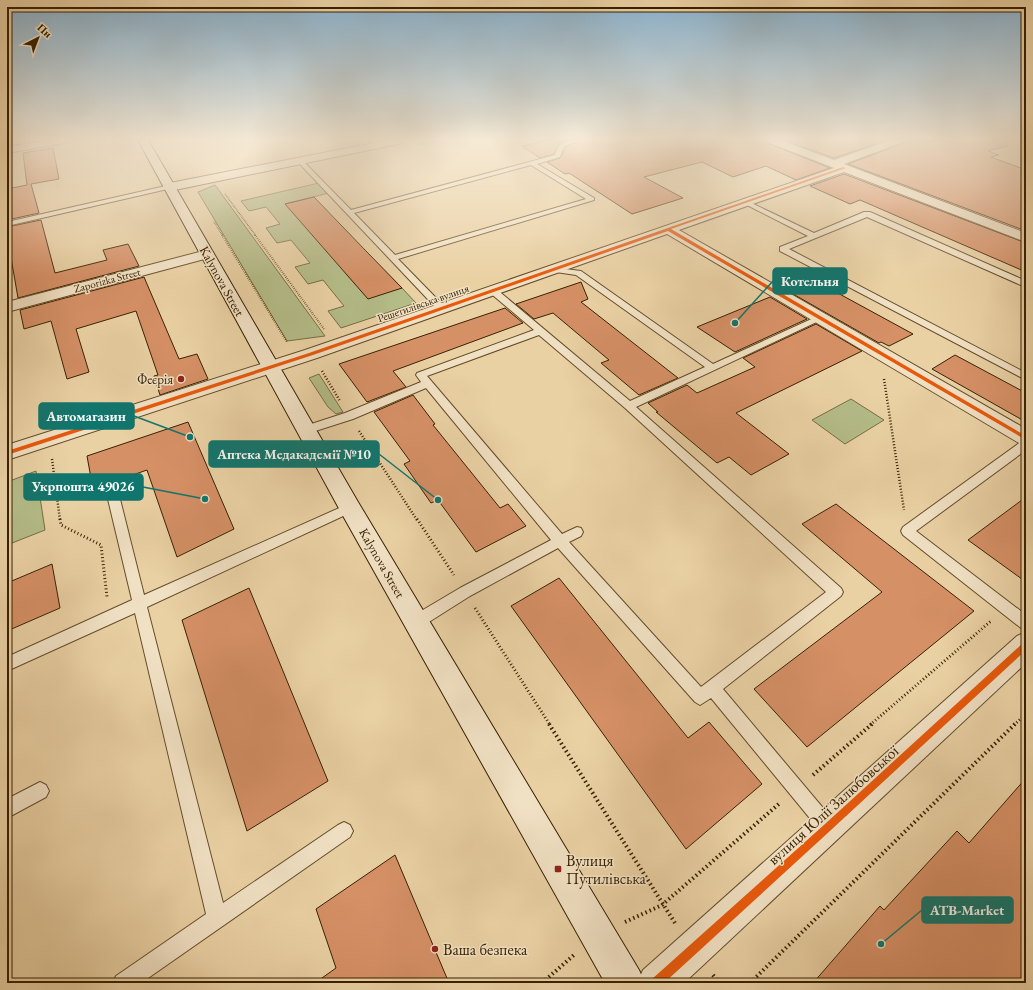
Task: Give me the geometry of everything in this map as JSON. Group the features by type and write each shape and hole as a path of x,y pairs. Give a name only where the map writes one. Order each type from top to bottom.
{"street":[{"name":"Решетилівська вулиця","path":"7,454 311,354 440,307 668,229 786,186"},
{"path":"891,186 1026,238"},
{"name":"Kalynova Street","path":"170,187 270,368 350,508 626,983"},
{"path":"668,229 1026,438"},
{"name":"Zaporizka Street","path":"7,307 207,254"},
{"name":"вулиця Юлії Залюбовської","path":"656,983 1026,645"}],"lane":[{"path":"325,186 440,307"},
{"path":"350,212 448,186"},
{"path":"393,258 592,199 570,186"},
{"path":"7,224 170,187"},
{"path":"745,202 814,236"},
{"path":"1026,284 868,214 783,249 1026,377"},
{"path":"552,269 578,273 713,368"},
{"path":"492,290 541,331 629,406 836,592 700,697 560,541 422,376 541,331"},
{"path":"629,406 821,318"},
{"path":"306,430 348,416 428,383"},
{"path":"1026,444 907,530 1026,623"},
{"path":"113,495 217,918"},
{"path":"7,664 350,508"},
{"path":"416,622 465,592 577,532"},
{"path":"712,688 828,827"},
{"path":"7,809 40,791"},
{"path":"125,982 344,831"}],"path":[{"path":"219,186 326,332"},
{"path":"212,218 287,343"},
{"path":"880,353 907,530"},
{"path":"311,354 348,416 465,592 662,905 1006,608"},
{"path":"51,456 60,525 100,545 110,617"},
{"path":"750,983 1026,714"},
{"path":"542,983 548,978"}],"green space":[{"path":"216,186 325,336 287,341 198,192"},
{"path":"305,186 322,186 329,193 285,204 402,288 416,303 341,328 328,311 344,306 323,280 308,284 295,267 310,263 291,240 277,243 266,228 280,224 266,207 249,211 241,201"},
{"path":"319,374 343,412 336,414 328,407 309,378"},
{"path":"851,399 884,420 845,444 812,420"},
{"path":"36,471 45,530 7,545 7,482"}],"building":[{"path":"32,186 39,213 7,220 7,189"},
{"path":"589,186 661,186 683,198 632,214"},
{"path":"810,186 876,186 1026,243 1026,272 860,200 850,204"},
{"path":"907,186 1026,186 1026,231"},
{"path":"314,197 402,288 368,299 285,204"},
{"path":"41,220 55,273 107,260 103,250 128,244 139,266 18,298 9,246 7,246 7,227"},
{"path":"144,277 179,359 197,354 208,379 160,395 154,376 158,375 136,311 76,329 89,372 67,379 51,321 24,329 20,310"},
{"path":"812,279 913,334 889,346 881,342 879,343 786,290"},
{"path":"581,282 588,299 581,302 678,378 639,395 601,363 609,360 553,313 534,319 516,304"},
{"path":"770,297 807,319 735,352 697,327"},
{"path":"505,308 523,323 393,371 406,387 367,402 339,364"},
{"path":"816,324 862,351 736,413 789,454 751,475 729,457 717,463 656,412 658,412 648,403 687,385 697,393 755,367 743,358"},
{"path":"955,355 1026,393 1026,422 932,369"},
{"path":"413,395 435,424 433,425 500,508 508,504 526,526 476,552 438,500 431,503 404,464 410,461 374,412"},
{"path":"188,422 234,529 177,557 147,470 93,489 87,456"},
{"path":"1026,497 1026,582 968,540"},
{"path":"836,504 974,611 807,747 754,689 882,592 802,524"},
{"path":"52,564 60,608 7,631 7,583"},
{"path":"559,578 688,738 709,722 762,784 686,849 511,606"},
{"path":"249,588 328,781 247,831 182,620"},
{"path":"1026,778 1026,983 813,983 880,906 884,910 957,831 969,843"},
{"path":"395,855 449,983 315,983 336,968 316,909"}],"cycle path":[{"path":"7,453 311,354 792,186"},
{"path":"668,229 1026,438"},
{"path":"656,983 1026,645"}],"place":[{"name":"Котельня","path":"735,323"},
{"name":"Феєрія","path":"181,379"},
{"name":"Автомагазин","path":"190,437"},
{"name":"Укрпошта 49026","path":"205,499"},
{"name":"Аптека Медакадемії №10","path":"438,500"},
{"name":"Вулиця Путилівська","path":"558,869"},
{"name":"ATB-Market","path":"881,944"},
{"name":"Ваша безпека","path":"435,949"}]}
